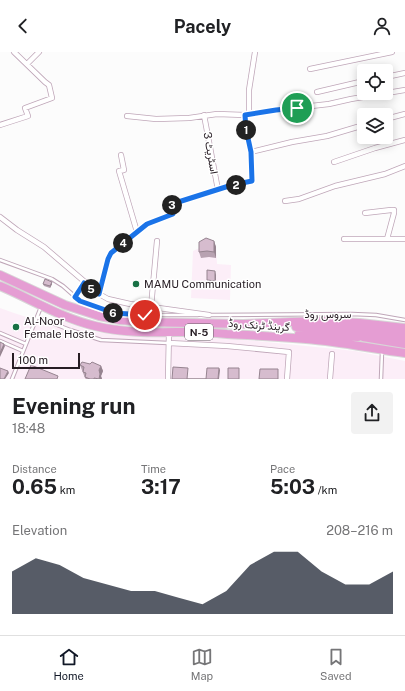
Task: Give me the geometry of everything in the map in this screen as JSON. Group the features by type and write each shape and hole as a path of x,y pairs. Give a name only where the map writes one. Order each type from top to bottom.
{"highway":[{"name":"گرینڈ ٹرنک روڈ","path":"0,275 65,305 99,316 120,320 143,322 244,324 317,321 360,323 405,328"},
{"name":"گرینڈ ٹرنک روڈ","path":"1,288 11,291 69,318 94,326 123,330 197,332 278,337 333,342 405,353"},
{"path":"244,324 359,329 360,331 360,335 358,336 291,334 278,337"},
{"path":"405,336 364,330 362,332 363,337 405,344"}],"street":[{"path":"0,125 28,116 25,108 52,98 49,85 44,82 14,52"},
{"path":"27,64 39,52"},
{"path":"99,294 111,253 147,224 172,215 172,204 252,181 251,152 246,129 249,90 255,52"},
{"path":"310,69 392,52"},
{"path":"393,75 405,73"},
{"path":"317,92 357,83"},
{"path":"127,116 156,119 189,118 217,114 247,115 329,104 405,90"},
{"path":"393,117 405,114"},
{"name":"اسٹریٹ 3","path":"204,116 218,190"},
{"path":"251,152 292,142 327,136 357,128"},
{"path":"334,162 375,148 405,140"},
{"path":"121,155 124,170 119,171 137,232"},
{"path":"285,200 299,199 335,186 386,174 405,166"},
{"path":"365,213 394,210 387,239"},
{"path":"0,217 44,248 84,283 108,299 151,308 209,315"},
{"path":"344,239 405,239"},
{"path":"151,308 157,241"},
{"path":"75,297 84,283"},
{"path":"168,379 169,332"},
{"path":"169,343 227,346 288,352 287,379"},
{"path":"330,379 332,354"}],"lane":[{"name":"سروس روڈ","path":"0,260 52,279 64,286 80,301 114,313 145,315 352,314 405,320"},
{"path":"12,379 42,305"},
{"path":"37,318 101,340 169,343"},
{"path":"0,333 26,344"},
{"path":"0,341 23,351"},
{"path":"381,379 382,350"}],"shaded area":[{"path":"208,244 216,247 217,264 231,265 230,300 191,298 193,251"},
{"path":"0,308 45,323 61,320 94,332 159,336 240,338 246,340 355,351 405,361 405,379 0,379"}],"building":[{"path":"206,238 214,241 214,252 199,252 199,242"},
{"path":"207,270 215,271 215,281 207,280"},
{"path":"45,279 52,282 50,286 43,284"},
{"path":"0,342 4,344 0,353"},
{"path":"82,362 90,364 92,362 101,366 99,370 99,379 90,379 85,377 86,373 83,372 84,367 80,365"},
{"path":"31,365 58,376 57,379 25,379"},
{"path":"173,367 188,368 187,379 172,379"},
{"path":"0,368 8,371 4,379 0,379"},
{"path":"207,368 219,368 218,379 206,379"},
{"path":"228,368 239,368 239,379 228,379"},
{"path":"260,369 278,369 278,379 259,379"}],"place":[{"name":"MAMU Communication","path":"136,284"},
{"name":"Al-Noor Female Hoste","path":"16,327"}],"route":[{"path":"145,315 114,313 80,301 75,297 84,283 99,294 111,253 147,224 172,215 172,204 232,185 252,181 251,152 246,129 245,115 297,108"}]}
